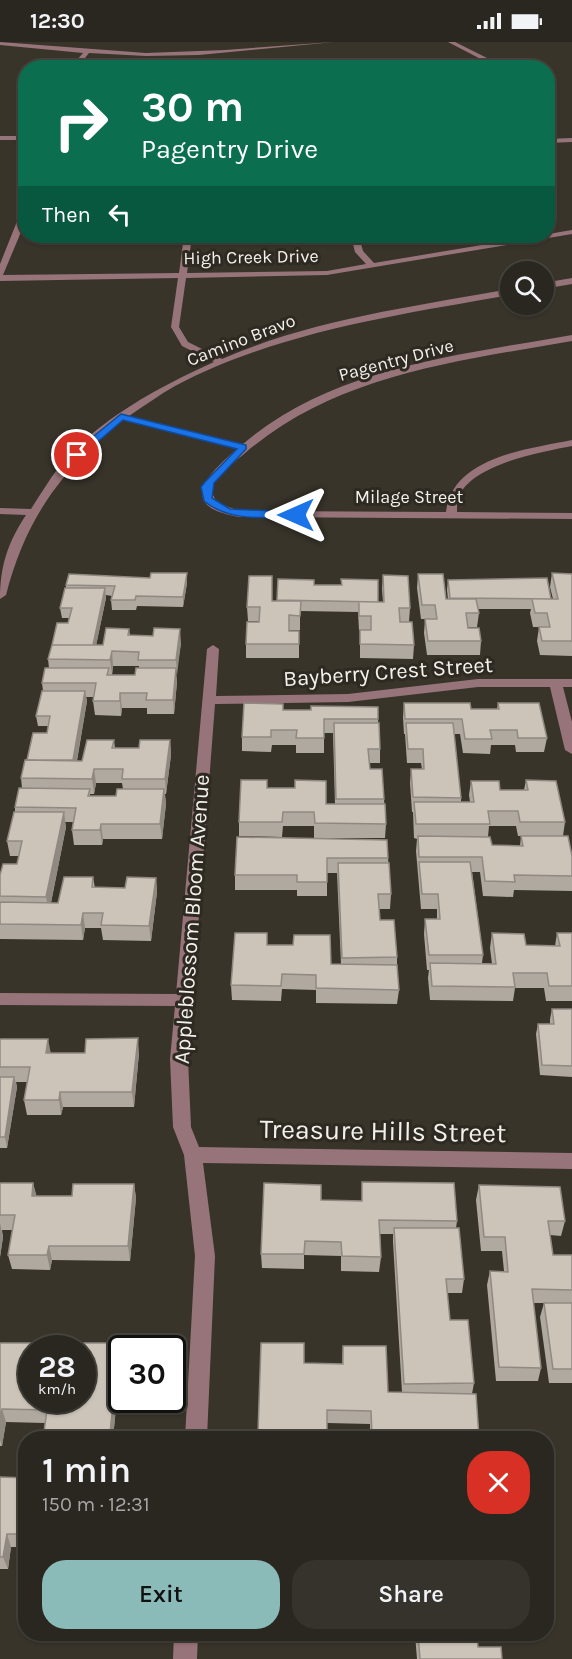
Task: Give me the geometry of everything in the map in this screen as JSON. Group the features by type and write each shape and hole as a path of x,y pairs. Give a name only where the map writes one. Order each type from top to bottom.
{"street":[{"path":"284,42 298,44"},
{"path":"0,43 87,52 189,54 331,42"},
{"path":"451,42 488,60"},
{"path":"80,60 87,52"},
{"path":"189,54 189,60"},
{"path":"0,138 18,138"},
{"path":"555,141 572,140"},
{"path":"0,276 18,230"},
{"name":"High Creek Drive","path":"555,234 572,232"},
{"path":"187,243 174,321 176,333 192,349 221,362"},
{"path":"357,243 359,252 372,266"},
{"name":"High Creek Drive","path":"0,276 90,279 182,274 301,275 372,266 500,243"},
{"path":"554,284 572,281"},
{"name":"Camino Bravo","path":"0,595 17,542 32,512 52,483 77,455 121,417 152,397 221,362 281,341 347,323 500,294"},
{"name":"Pagentry Drive","path":"212,505 207,499 206,487 243,447 292,414 364,383 423,367 572,338"},
{"path":"121,417 243,447"},
{"path":"451,515 452,497 471,476 511,458 572,443"},
{"name":"Milage Street","path":"212,505 240,514 572,516"},
{"path":"0,511 32,512"},
{"name":"Appleblossom Bloom Avenue","path":"196,1431 205,1256 193,1155 182,1126 179,1059 182,1000 213,649"},
{"path":"556,683 572,750"},
{"name":"Bayberry Crest Street","path":"207,700 348,698 448,685 572,683"},
{"path":"0,999 182,1000"},
{"name":"Treasure Hills Street","path":"193,1155 572,1161"},
{"path":"185,1659 186,1641"}],"building":[{"path":"151,573 187,573 183,597 136,596 135,600 111,600 115,586 66,585 69,574 150,578"},
{"path":"552,573 572,574 572,641 542,641 539,627 550,627 547,613 535,613 532,599 558,599"},
{"path":"418,574 443,574 446,599 476,599 479,613 466,613 468,628 479,628 481,641 428,641 425,619 437,619 435,605 422,605"},
{"path":"383,575 408,576 410,608 399,608 400,622 412,622 414,645 360,644 360,630 371,630 371,616 359,616 359,602 384,602"},
{"path":"249,576 272,576 272,601 301,601 300,616 289,615 289,631 299,631 299,644 246,644 247,622 259,622 260,607 247,607"},
{"path":"547,578 551,599 450,598 448,580"},
{"path":"278,579 314,580 314,585 342,585 341,579 378,580 378,602 277,600"},
{"path":"65,588 105,588 93,645 52,645 57,623 68,623 72,608 60,608"},
{"path":"106,628 129,629 128,635 153,636 154,628 180,629 176,660 138,660 139,652 112,651 110,660 48,659 52,645 103,645"},
{"path":"45,668 109,668 107,675 135,675 136,668 176,668 173,700 146,700 147,693 120,693 120,701 93,701 96,683 42,683"},
{"path":"42,691 85,691 73,760 27,760 33,733 47,733 50,716 36,716"},
{"path":"244,703 283,704 283,710 311,710 311,706 378,707 378,719 324,719 324,738 296,738 297,730 271,730 271,737 242,737"},
{"path":"404,703 470,703 471,709 499,709 498,703 539,703 547,738 518,738 517,730 490,730 492,739 465,739 462,719 405,719"},
{"path":"334,723 379,723 380,749 368,749 370,769 382,769 384,799 336,799"},
{"path":"406,723 453,723 461,798 413,797 411,769 424,769 423,749 408,749"},
{"path":"87,740 114,740 112,748 139,748 140,740 170,740 165,779 122,779 123,769 94,769 92,779 21,778 25,760 82,761"},
{"path":"241,780 267,780 267,788 295,788 295,780 326,781 326,804 385,804 386,824 315,823 314,812 283,812 282,822 239,822"},
{"path":"526,780 556,781 565,822 520,822 518,811 488,811 490,824 416,824 414,802 474,802 471,781 499,781 500,790 528,790"},
{"path":"19,788 90,789 88,796 116,796 117,789 164,789 160,824 101,824 100,830 72,830 76,808 15,807"},
{"path":"14,812 64,812 46,897 0,896 0,875 3,864 17,864 22,841 7,841"},
{"path":"418,836 490,837 492,845 523,846 521,836 568,836 572,856 572,876 514,875 515,882 485,881 482,857 419,857"},
{"path":"237,837 387,840 388,858 327,858 327,882 297,882 297,875 235,875"},
{"path":"419,862 470,862 483,955 429,955 425,919 440,919 438,894 422,894"},
{"path":"338,863 389,863 391,894 378,894 380,920 394,920 397,957 342,958"},
{"path":"64,877 93,877 92,887 125,888 127,877 156,878 149,926 101,925 103,913 83,913 81,925 0,924 0,902 58,903"},
{"path":"235,933 267,933 267,945 293,945 294,935 330,935 331,964 397,965 399,990 316,988 316,975 282,974 281,986 231,985"},
{"path":"492,933 524,934 526,945 560,946 557,933 572,933 572,986 549,986 547,973 513,973 515,987 432,986 430,963 496,964"},
{"path":"552,1009 572,1009 572,1066 542,1065 538,1024 554,1024"},
{"path":"138,1038 132,1092 60,1092 59,1100 24,1100 30,1067 0,1067 0,1039 48,1039 46,1053 85,1053 86,1039"},
{"path":"0,1077 14,1077 5,1137 0,1137"},
{"path":"362,1182 454,1183 457,1221 379,1220 381,1257 342,1256 341,1242 305,1241 304,1254 261,1254 264,1183 321,1185 321,1200 362,1201"},
{"path":"0,1183 33,1183 32,1196 72,1196 73,1184 134,1184 128,1246 49,1246 47,1255 8,1255 15,1215 0,1215"},
{"path":"479,1185 560,1187 565,1221 548,1221 553,1255 572,1255 572,1290 532,1289 541,1368 499,1367 490,1271 508,1272 505,1237 484,1237"},
{"path":"394,1228 459,1228 464,1279 446,1279 450,1320 468,1320 474,1383 404,1384"},
{"path":"544,1303 572,1303 572,1369 553,1369"},
{"path":"0,1343 18,1343 18,1409 2,1409 0,1420"},
{"path":"96,1343 108,1343 108,1413 112,1413 110,1431 44,1431 47,1413 96,1413"},
{"path":"261,1343 304,1343 304,1363 343,1364 343,1346 386,1346 388,1392 476,1394 479,1431 372,1431 371,1411 327,1410 327,1431 258,1431"},
{"path":"0,1477 18,1478 18,1534 7,1534 3,1557 0,1557"},
{"path":"419,1641 478,1641 478,1647 501,1647 502,1659 420,1659"}],"route":[{"path":"77,455 121,417 243,447 206,487 207,499 219,509 240,514 296,515"}]}
